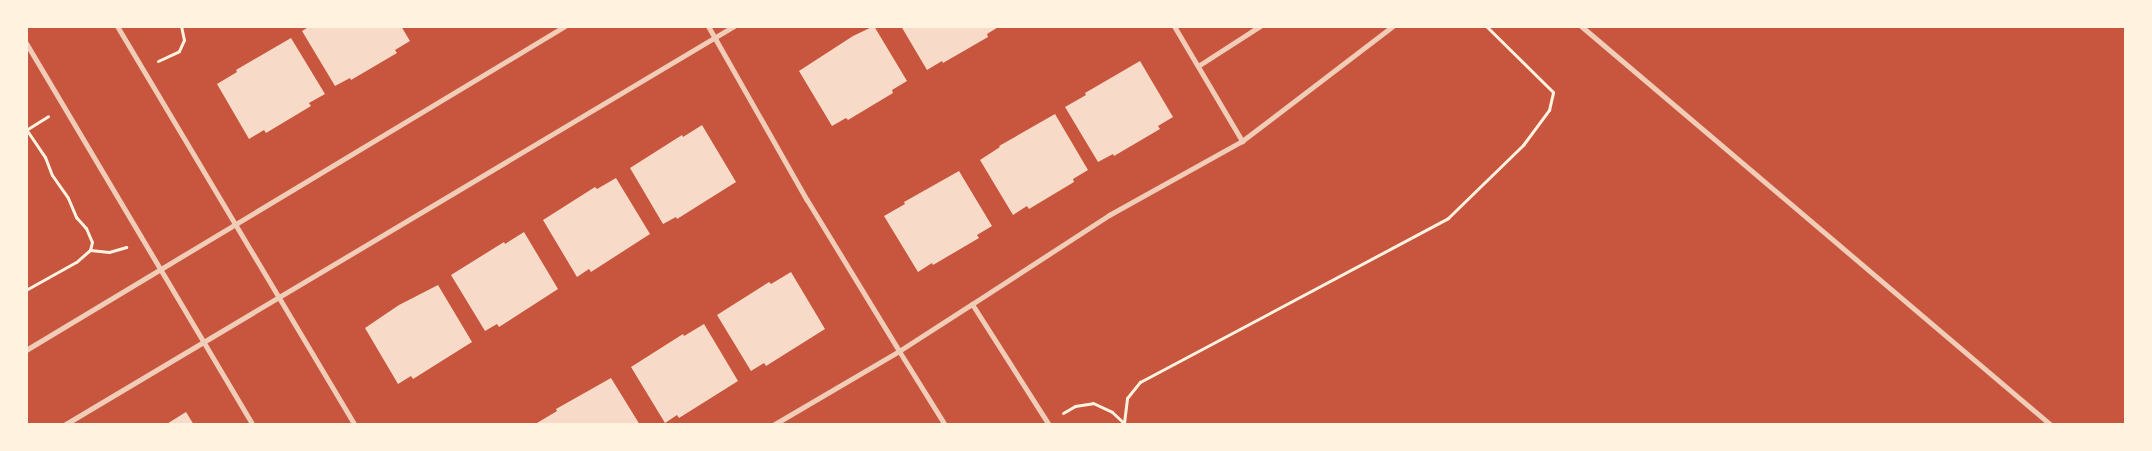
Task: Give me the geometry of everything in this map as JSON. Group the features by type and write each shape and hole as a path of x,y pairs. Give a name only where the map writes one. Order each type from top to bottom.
{"street":[{"path":"118,26 355,425"},
{"path":"26,350 565,26"},
{"path":"708,26 807,200 945,425"},
{"path":"64,425 734,26"},
{"path":"1174,26 1242,141"},
{"path":"1198,66 1260,26"},
{"path":"773,425 899,350 1109,215 1242,141 1393,26"},
{"path":"1581,26 2051,425"},
{"path":"26,43 253,425"},
{"path":"972,304 1048,423"}],"path":[{"path":"143,69 179,51 184,40 180,26"},
{"path":"1125,424 1127,398 1140,382 1448,218 1523,145 1550,110 1553,92 1486,26"},
{"path":"26,290 76,262 90,250 92,242 86,228 76,217 68,198 52,175 45,157 26,129 64,107"},
{"path":"90,250 109,252 128,246 141,238"},
{"path":"1048,423 1075,406 1093,403 1112,412 1125,424"}],"building":[{"path":"310,26 401,26 410,41 395,50 397,53 351,80 350,78 335,86 302,31"},
{"path":"874,26 907,81 892,90 893,93 848,120 846,118 832,126 799,71 853,36"},
{"path":"901,26 1000,26 987,34 988,37 927,70"},
{"path":"291,38 325,94 309,103 311,106 266,133 264,130 249,139 217,84 237,72 236,70"},
{"path":"1140,61 1173,117 1158,126 1160,129 1114,156 1113,154 1098,162 1065,107"},
{"path":"1055,114 1088,170 1073,179 1074,182 1029,209 1027,206 1013,215 980,160 999,146"},
{"path":"702,125 736,182 677,219 676,217 663,224 630,168 682,135 683,137"},
{"path":"959,171 992,226 977,235 979,238 918,272 884,216 905,204 904,202"},
{"path":"616,178 650,234 591,272 589,269 577,277 543,220 595,187 597,189"},
{"path":"524,232 558,289 499,327 497,324 485,331 451,275 504,242 505,244"},
{"path":"791,272 825,329 766,366 764,363 751,371 717,315 769,282 771,284"},
{"path":"438,285 472,342 413,379 411,376 398,384 365,328 399,305"},
{"path":"704,324 738,381 679,418 677,415 665,423 631,367 683,334 684,336"},
{"path":"611,378 640,425 538,425 537,423 557,411 556,409"},
{"path":"186,412 194,425 165,425"}]}
